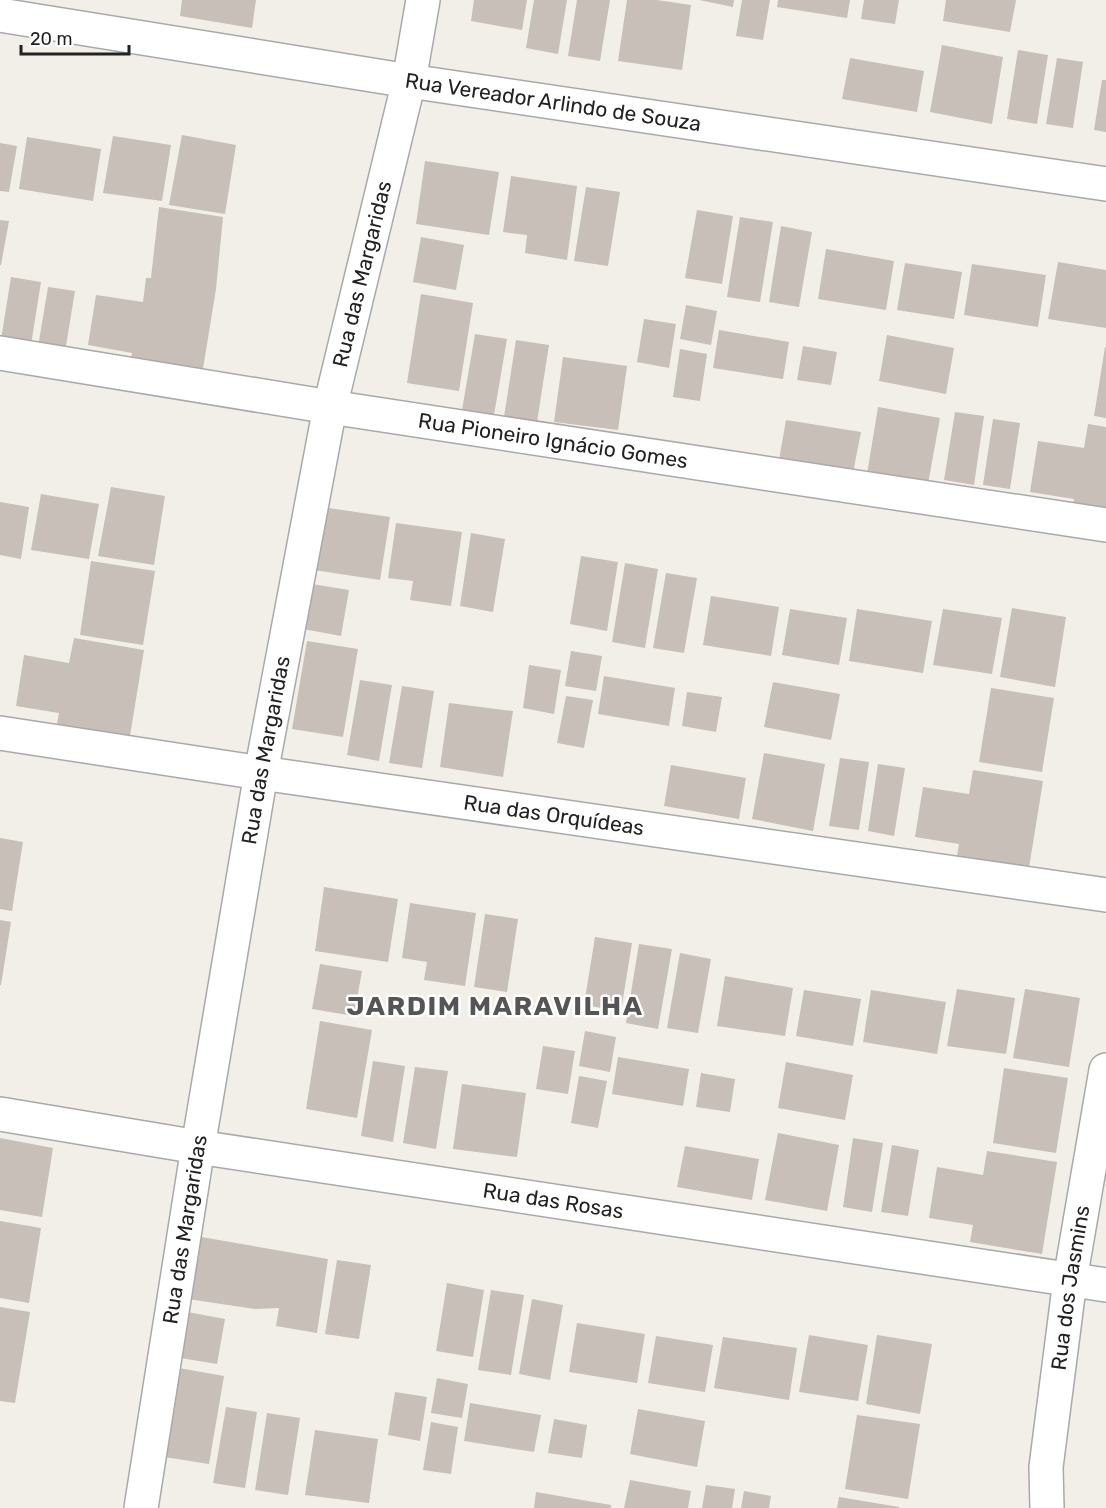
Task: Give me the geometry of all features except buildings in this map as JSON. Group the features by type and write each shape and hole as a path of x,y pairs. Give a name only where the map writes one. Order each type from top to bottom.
{"street":[{"name":"Rua das Margaridas","path":"141,1508 198,1147 261,773 330,407 409,81 423,0"},
{"name":"Rua Vereador Arlindo de Souza","path":"0,15 409,81 1106,184"},
{"name":"Rua Pioneiro Ignácio Gomes","path":"0,354 330,407 1106,525"},
{"name":"Rua das Orquídeas","path":"0,733 1106,895"},
{"name":"Rua dos Jasmins","path":"1047,1508 1046,1467 1070,1280 1106,1070"},
{"name":"Rua das Rosas","path":"0,1114 198,1147 1106,1285"}],"district":[{"name":"JARDIM MARAVILHA","path":"495,1006"}]}
